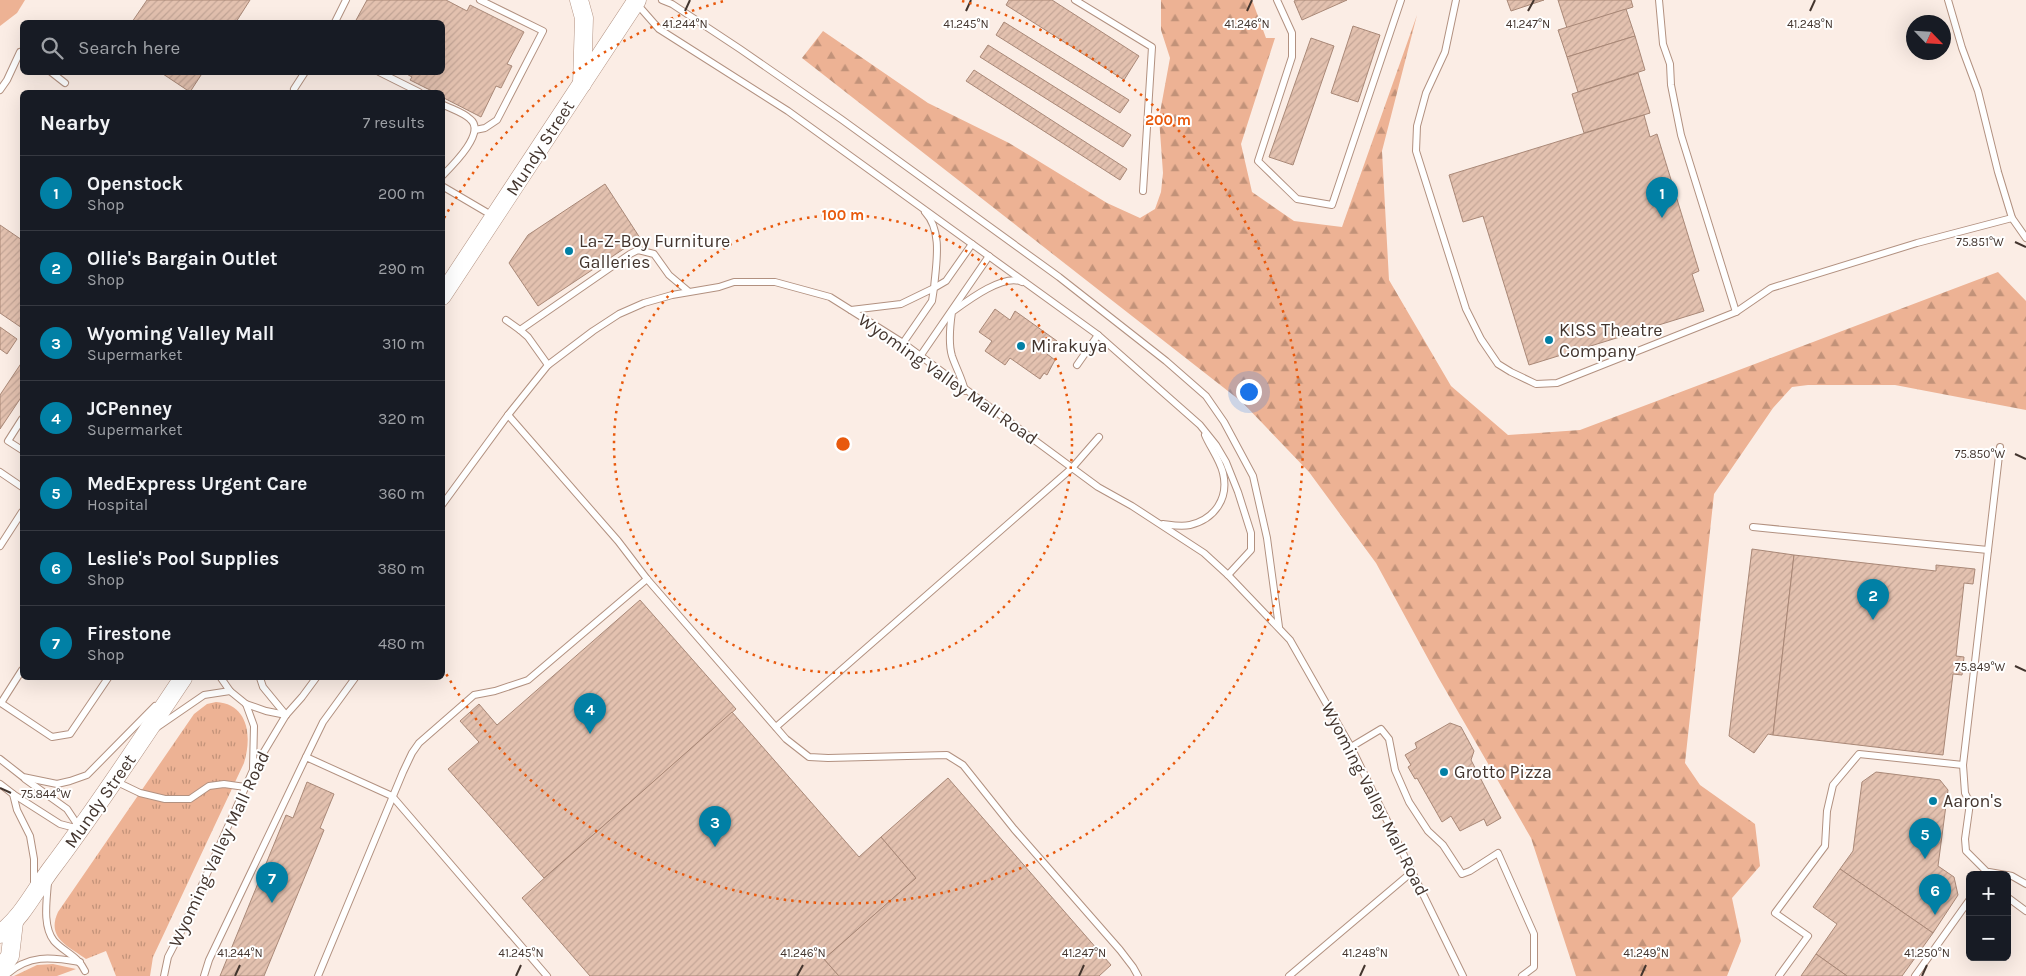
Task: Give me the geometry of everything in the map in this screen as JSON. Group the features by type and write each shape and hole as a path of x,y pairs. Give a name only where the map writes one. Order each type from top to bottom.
{"main road":[{"path":"579,0 584,18 582,84"},
{"name":"Mundy Street","path":"445,291 638,0"},
{"name":"Mundy Street","path":"0,934 33,896 81,830 182,680"},
{"name":"Mundy Street","path":"0,970 10,956 7,924"}],"lane":[{"path":"335,20 346,0"},
{"path":"475,130 485,128 496,120 543,31 480,0"},
{"path":"638,0 659,29 788,111 1098,335 1200,425 1216,445 1226,462 1251,533 1251,550 1228,575"},
{"name":"Wyoming Valley Mall Road","path":"662,0 672,4 740,49 969,211 1059,277 1166,361 1206,396 1224,422 1254,476 1267,538 1279,627"},
{"path":"1075,0 1152,47 1143,191"},
{"path":"1277,0 1292,33 1292,57 1258,161 1297,199 1332,205 1401,0"},
{"path":"1456,0 1445,52 1426,93 1417,126 1416,151 1466,309 1481,339 1498,364 1536,384 1556,383 1736,312 1771,288 1917,242 2012,218"},
{"path":"1660,0 1663,44 1670,64 1671,85 1681,134 1736,312"},
{"path":"1948,0 1962,48 1978,91 1998,172 2012,218 2026,238"},
{"path":"0,90 7,80 20,52"},
{"path":"54,75 65,82"},
{"path":"294,89 303,75"},
{"path":"385,75 415,90"},
{"path":"445,106 470,119 474,123 475,130 466,151 445,173"},
{"path":"445,188 494,217"},
{"path":"904,343 932,302 934,288 936,234 930,217 918,204"},
{"path":"851,310 901,304 934,288 946,281 972,244"},
{"path":"520,330 638,250 654,254 669,275 688,291"},
{"path":"921,355 952,312 965,289 988,256"},
{"path":"965,391 961,374 952,356 950,329 952,312 979,294 1006,280 1019,280 1036,290"},
{"name":"Wyoming Valley Mall Road","path":"445,500 548,365 619,314 644,303 688,291 719,287 734,282 775,282 830,297 921,355 965,391 1098,487 1160,523 1204,553 1279,627 1290,640 1351,747 1463,976"},
{"path":"506,320 528,337 548,365"},
{"path":"1077,365 1098,335"},
{"path":"508,415 618,541 647,579 797,750 809,757 946,755 962,765 1120,950 1138,976"},
{"path":"20,422 8,441 20,449"},
{"path":"1160,523 1189,526 1210,515 1220,506 1224,497 1225,482 1222,470 1200,425"},
{"path":"776,728 1072,468 1099,438"},
{"path":"1985,871 1966,851 1965,839 1970,803 1964,794 1963,765 2000,447"},
{"path":"0,472 20,486"},
{"path":"0,546 20,515"},
{"path":"1753,527 1988,550"},
{"path":"319,976 392,796 415,748 474,695 495,691 528,680 647,579"},
{"path":"20,673 0,703 52,737 70,734 107,680"},
{"path":"23,777 57,784 87,775 181,680"},
{"path":"222,680 230,691 246,704 266,711 286,714"},
{"path":"261,680 263,687 286,714"},
{"name":"Wyoming Valley Mall Road","path":"164,976 168,957 182,930 253,770 286,714 315,680"},
{"path":"204,976 209,960 323,722 354,680"},
{"path":"145,735 204,696 230,691"},
{"path":"246,704 254,726 253,770"},
{"path":"1351,747 1382,729 1388,739 1395,770 1409,802 1428,831 1443,845 1462,874 1498,853 1534,934 1534,967 1522,976"},
{"path":"1779,976 1808,936 1775,913 1825,846 1826,811 1833,785 1859,754 1963,765"},
{"path":"306,757 392,796 547,976"},
{"path":"0,759 67,809 81,830"},
{"path":"114,781 140,793 165,799 190,799 209,786 216,785 224,784 245,788"},
{"path":"0,784 60,824 81,830"},
{"path":"13,794 17,810 30,836 33,849 33,896"},
{"path":"1288,976 1412,872"},
{"path":"48,873 47,919 50,932 54,941 81,962 85,971"},
{"path":"2011,876 2026,884"},
{"path":"2011,900 2026,910"},
{"path":"1915,976 1966,905"},
{"path":"4,976 25,963 37,959 51,957 81,962"}],"green space":[{"path":"0,0 25,0 17,13 0,26"},
{"path":"1161,0 1252,0 1266,38 1275,38 1241,144 1252,192 1294,221 1342,227 1417,15 1382,151 1389,280 1451,386 1508,435 1580,430 1998,272 2026,301 2026,410 1895,385 1808,385 1792,387 1773,408 1714,494 1685,763 1700,785 1755,824 1760,866 1732,898 1741,941 1727,976 1576,976 1531,838 1438,677 1376,563 1309,472 1242,402 802,58 823,31 928,103 1009,143 1107,203 1140,218 1155,209 1161,192 1163,173 1159,118 1170,58 1161,30"},
{"path":"216,702 227,704 241,715 245,724 248,743 244,763 153,957 150,976 116,976 106,951 86,959 61,940 55,928 58,912 194,714 207,704"},
{"path":"53,964 76,969 57,976 14,976 37,965"}],"building":[{"path":"147,0 250,0 237,20 133,20"},
{"path":"367,0 446,0 467,11 470,5 524,32 507,64 512,66 501,88 496,86 481,117 445,99 445,90 430,90 410,80 412,77 408,75 445,75 445,20 356,20"},
{"path":"1009,0 1052,0 1139,56 1124,80 1006,5"},
{"path":"1347,0 1302,20 1294,1"},
{"path":"1507,0 1544,0 1511,11"},
{"path":"1558,0 1631,0 1633,7 1567,28"},
{"path":"1626,9 1635,36 1567,57 1558,30"},
{"path":"1004,22 1129,100 1120,113 996,35"},
{"path":"1353,26 1380,35 1358,102 1331,93"},
{"path":"1635,36 1645,70 1578,92 1567,57"},
{"path":"1311,38 1334,46 1293,165 1269,157"},
{"path":"988,45 1131,135 1123,147 980,57"},
{"path":"974,70 1127,169 1120,180 966,81"},
{"path":"1638,73 1650,113 1584,133 1572,94"},
{"path":"164,75 201,75 191,90 187,90"},
{"path":"1644,115 1650,137 1657,134 1699,271 1692,274 1704,311 1529,365 1483,216 1463,222 1449,175"},
{"name":"La-Z-Boy Furniture Galleries","path":"605,184 640,238 538,306 509,263 528,235"},
{"path":"0,225 20,239 20,327 0,313"},
{"name":"Mirakuya","path":"995,309 1010,320 1015,311 1057,341 1047,354 1055,360 1047,375 1044,373 1040,379 1010,358 1005,365 985,351 992,341 979,332"},
{"path":"0,327 17,339 7,354 0,349"},
{"path":"20,365 20,399 0,429 0,395"},
{"path":"1752,549 1794,555 1773,735 1768,734 1754,753 1729,736"},
{"path":"1794,555 1936,571 1936,565 1975,569 1973,584 1964,583 1956,656 1964,657 1962,675 1953,674 1943,755 1773,735"},
{"path":"640,600 736,709 544,878 448,769 479,742 460,721 479,704 497,725"},
{"path":"732,712 859,857 881,837 916,878 824,959 839,976 590,976 522,898"},
{"name":"Grotto Pizza","path":"1450,723 1461,727 1474,751 1471,760 1501,818 1487,826 1484,819 1460,831 1451,816 1442,822 1417,778 1415,779 1408,767 1411,765 1405,755 1417,748 1415,743"},
{"path":"1876,772 1940,780 1948,790 1938,866 1954,877 1958,895 1933,933 1840,869 1853,851 1862,782"},
{"path":"948,778 1111,965 1099,976 839,976 824,959 916,878 881,837"},
{"path":"307,782 334,794 320,828 324,830 264,976 220,976 286,815 293,818"},
{"path":"1840,869 1933,933 1902,976 1847,976 1816,954 1837,924 1813,907"},
{"path":"1816,954 1847,976 1801,976"}],"place":[{"name":"Openstock","path":"1662,218"},
{"name":"La-Z-Boy Furniture Galleries","path":"569,251"},
{"name":"KISS Theatre Company","path":"1549,340"},
{"name":"Mirakuya","path":"1021,346"},
{"name":"Ollie's Bargain Outlet","path":"1873,620"},
{"name":"JCPenney","path":"590,734"},
{"name":"Grotto Pizza","path":"1444,772"},
{"name":"Aaron's","path":"1933,801"},
{"name":"Wyoming Valley Mall","path":"715,847"},
{"name":"MedExpress Urgent Care","path":"1925,859"},
{"name":"Firestone","path":"272,903"},
{"name":"Leslie's Pool Supplies","path":"1935,915"}]}
